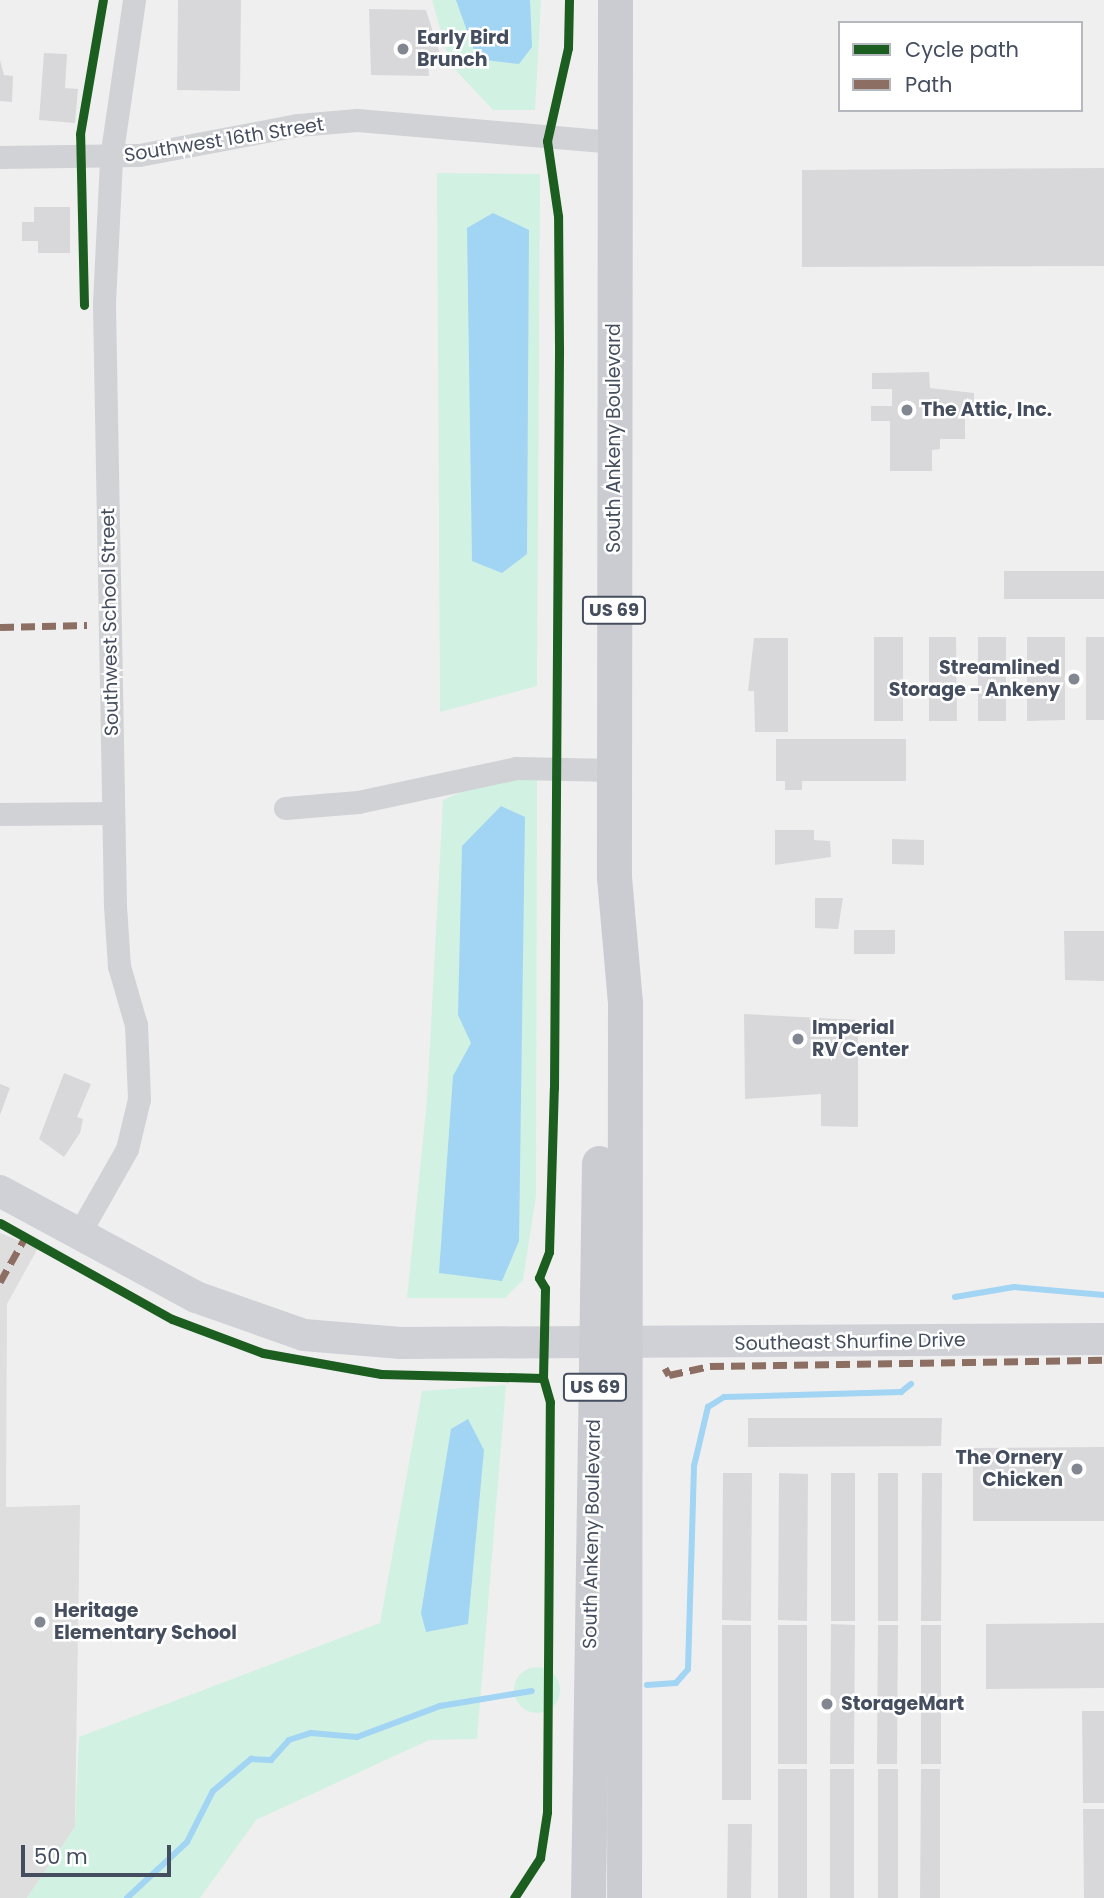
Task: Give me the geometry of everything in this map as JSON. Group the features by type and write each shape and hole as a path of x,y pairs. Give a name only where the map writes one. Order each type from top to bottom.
{"main road":[{"name":"South Ankeny Boulevard","path":"588,1898 625,1002 614,877 615,0"},
{"name":"South Ankeny Boulevard","path":"609,1344 624,1898"}],"street":[{"name":"Southwest School Street","path":"81,1230 127,1149 139,1099 136,1025 119,966 113,813 104,303 111,158 134,0"},
{"name":"Southwest 16th Street","path":"0,157 111,158 357,120 615,142"},
{"path":"285,808 358,802 516,768 614,770"},
{"path":"0,814 113,813"},
{"name":"Southeast Shurfine Drive","path":"0,1191 81,1230 196,1297 304,1335 359,1342 609,1344 1104,1339"}],"shaded area":[{"name":"Heritage Elementary School","path":"0,1233 38,1248 7,1304 6,1507 80,1505 75,1827 27,1898 0,1898"}],"green space":[{"path":"432,0 541,0 535,110 493,110 450,64"},
{"path":"437,173 540,174 537,686 440,712"},
{"path":"537,775 536,1196 523,1280 505,1298 407,1298 427,1100 443,800 499,776"},
{"path":"506,1385 477,1739 429,1740 256,1820 200,1898 27,1898 75,1827 79,1737 380,1623 422,1391"},
{"path":"537,1667 554,1673 560,1690 554,1707 537,1713 520,1707 514,1690 520,1673"}],"water":[{"path":"456,0 530,0 532,47 519,64 477,59"},
{"path":"493,213 529,230 527,554 502,573 472,561 467,228"},
{"path":"501,806 525,817 519,1241 502,1281 439,1273 453,1076 471,1043 458,1015 462,846"},
{"path":"468,1419 484,1450 468,1624 426,1632 421,1613 451,1429"}],"building":[{"path":"178,0 241,0 240,91 177,90"},
{"path":"369,9 426,10 443,63 428,64 429,76 371,75"},
{"path":"44,53 67,54 65,88 78,89 75,123 39,120"},
{"path":"0,60 4,75 13,76 12,102 0,101"},
{"path":"1104,168 1104,266 802,267 802,170"},
{"path":"34,207 70,207 70,253 38,253 38,241 22,241 22,222 34,222"},
{"path":"929,372 930,388 974,393 974,413 965,413 965,439 940,439 940,449 932,450 932,471 890,471 890,421 871,421 871,406 892,406 892,389 872,389 872,373"},
{"path":"1004,571 1104,571 1104,599 1004,599"},
{"path":"874,637 903,637 903,721 874,721"},
{"path":"929,637 956,637 957,721 929,721"},
{"path":"978,637 1006,637 1006,721 978,721"},
{"path":"1027,637 1065,637 1065,720 1027,721"},
{"path":"1086,637 1104,637 1104,720 1086,720"},
{"path":"754,638 788,638 788,732 755,732 754,691 748,691"},
{"path":"776,739 906,739 906,781 802,781 802,790 785,790 785,781 776,781"},
{"path":"775,830 814,830 814,840 830,841 831,857 775,865"},
{"path":"892,839 924,840 924,865 892,864"},
{"path":"815,898 843,898 838,929 815,928"},
{"path":"854,930 895,930 895,954 854,954"},
{"path":"1064,931 1104,931 1104,981 1065,980"},
{"path":"744,1014 858,1020 858,1127 821,1126 821,1094 745,1099"},
{"path":"64,1073 91,1084 77,1117 83,1119 80,1133 64,1157 39,1139"},
{"path":"0,1084 10,1088 0,1115"},
{"path":"748,1418 942,1418 941,1446 748,1447"},
{"path":"1104,1447 1104,1521 973,1521 973,1448"},
{"path":"723,1473 752,1473 751,1621 722,1620"},
{"path":"779,1473 808,1474 807,1621 778,1620"},
{"path":"831,1473 855,1473 855,1621 831,1621"},
{"path":"878,1473 898,1473 898,1621 878,1621"},
{"path":"922,1473 942,1473 941,1621 921,1621"},
{"path":"1104,1623 1104,1688 986,1689 986,1624"},
{"path":"831,1624 855,1625 854,1764 830,1764"},
{"path":"722,1625 751,1625 751,1800 722,1800"},
{"path":"778,1625 807,1625 807,1764 778,1764"},
{"path":"878,1625 898,1625 897,1764 877,1764"},
{"path":"921,1625 941,1625 941,1764 921,1764"},
{"path":"1082,1711 1104,1711 1104,1803 1083,1803"},
{"path":"778,1769 807,1769 807,1898 778,1898"},
{"path":"830,1769 854,1769 854,1898 830,1898"},
{"path":"878,1769 898,1769 898,1898 878,1898"},
{"path":"921,1769 940,1769 940,1898 920,1898"},
{"path":"1083,1809 1104,1809 1104,1898 1084,1898"},
{"path":"728,1824 752,1824 751,1898 727,1898"}],"waterway":[{"path":"955,1297 1014,1287 1104,1295"},
{"path":"647,1685 676,1683 688,1669 694,1466 708,1407 724,1397 901,1392 911,1384"},
{"path":"127,1898 187,1842 213,1791 251,1759 271,1760 289,1740 311,1733 357,1737 440,1706 532,1691"}],"marked path":[{"path":"0,627 87,625"},
{"path":"0,1282 26,1236"},
{"path":"665,1368 669,1375 710,1366 1104,1360"}],"cycle path":[{"path":"84,305 80,134 103,0"},
{"path":"514,1898 540,1858 547,1812 550,1402 543,1378 545,1288 539,1278 549,1252 554,1088 559,347 558,216 547,141 568,48 569,0"},
{"path":"0,1223 172,1319 263,1353 381,1374 543,1378"}],"place":[{"name":"Early Bird Brunch","path":"403,49"},
{"name":"The Attic, Inc.","path":"907,410"},
{"name":"Streamlined Storage - Ankeny","path":"1074,679"},
{"name":"Imperial RV Center","path":"798,1039"},
{"name":"The Ornery Chicken","path":"1077,1469"},
{"name":"Heritage Elementary School","path":"40,1622"},
{"name":"StorageMart","path":"827,1704"}]}
